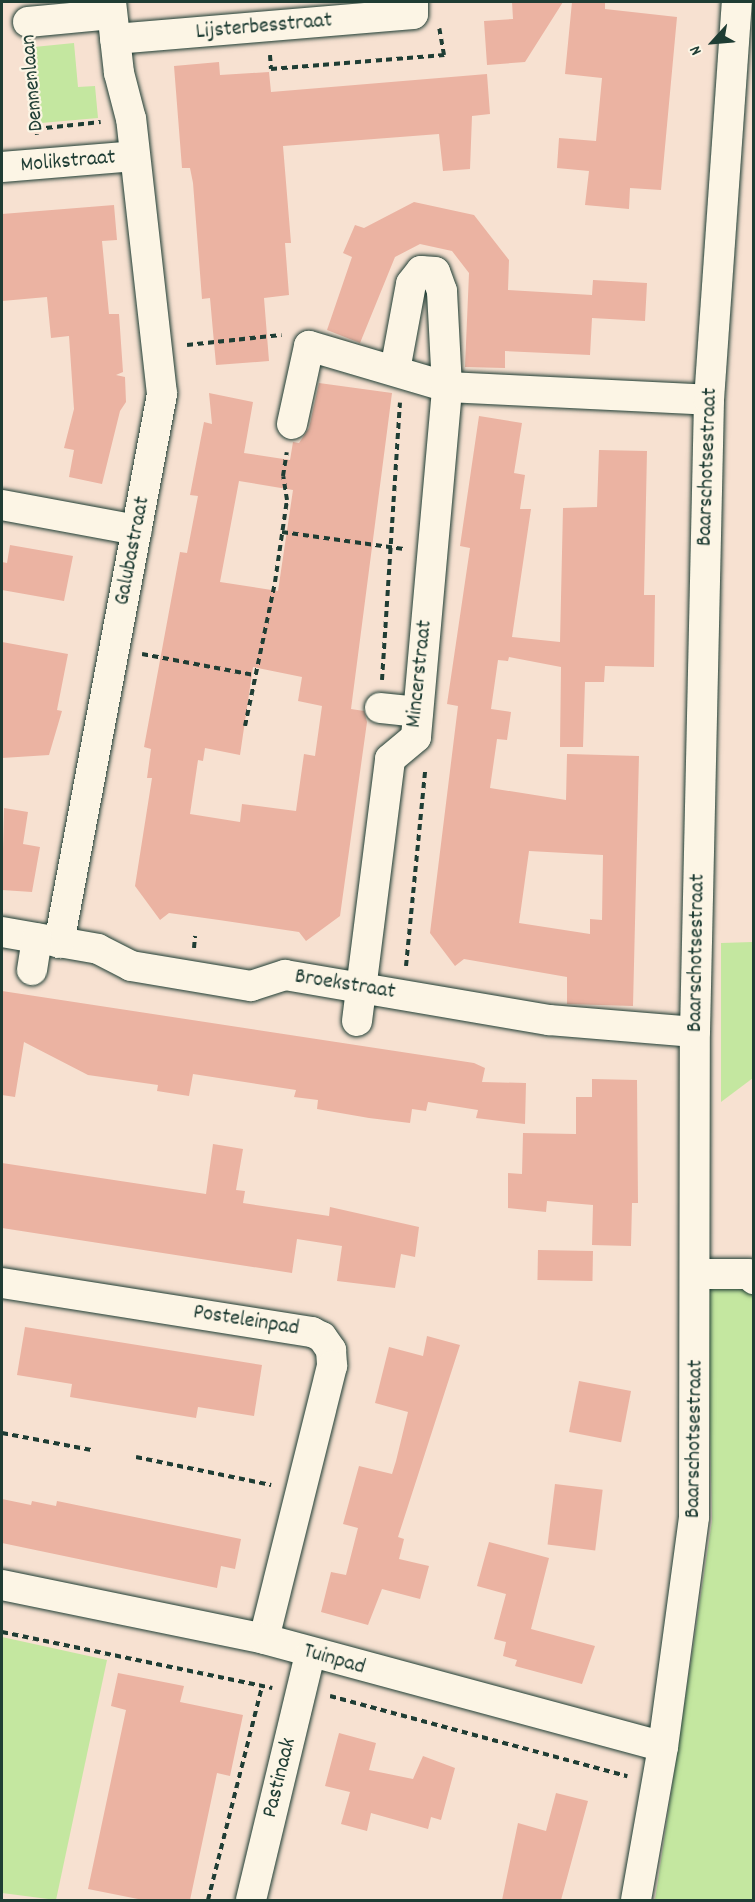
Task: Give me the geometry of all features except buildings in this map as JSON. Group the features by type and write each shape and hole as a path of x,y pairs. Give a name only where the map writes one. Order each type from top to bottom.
{"street":[{"name":"Baarschotsestraat","path":"636,1900 663,1747 694,1517 696,1274 694,1032 709,400 737,2"},
{"name":"Lijsterbesstraat","path":"27,22 113,18 267,26 413,8"},
{"path":"113,18 131,119 135,156"},
{"name":"Molikstraat","path":"2,167 135,156"},
{"name":"Galubastraat","path":"32,970 48,940 115,649 162,394 135,156"},
{"name":"Mincerstraat","path":"357,1021 390,759 417,724 447,387 442,291 435,272 421,272 411,284 399,372"},
{"path":"292,424 309,346 447,387 709,400"},
{"path":"2,505 137,530"},
{"path":"380,708 417,724"},
{"name":"Broekstraat","path":"2,932 98,949 113,971 188,985 251,986 285,975 361,986 549,1020 694,1032"},
{"path":"696,1274 748,1274 753,1279"},
{"name":"Posteleinpad","path":"2,1284 312,1332 322,1337 331,1350 332,1366 264,1639"},
{"name":"Tuinpad","path":"2,1585 264,1639 310,1655 663,1747"},
{"name":"Pastinaak","path":"251,1900 310,1655"}],"path":[{"path":"267,26 271,69 444,56 439,26 413,8"},
{"name":"Dennenlaan","path":"27,22 40,164"},
{"path":"36,129 131,119"},
{"path":"158,348 291,334 304,337 309,346"},
{"name":"Mincerstraat","path":"380,708 399,372"},
{"path":"245,726 287,500 283,476 292,424"},
{"path":"282,532 432,553"},
{"path":"115,649 254,675"},
{"path":"403,995 426,755 417,724"},
{"path":"2,1433 91,1450"},
{"path":"136,1457 301,1491"},
{"name":"Pastinaak","path":"208,1900 262,1686"}],"green space":[{"path":"74,43 78,87 95,86 98,118 41,123 34,47"},
{"path":"753,942 753,1078 721,1102 721,943"},
{"path":"707,1286 754,1286 753,1900 655,1900 712,1521"},
{"path":"2,1637 107,1660 56,1900 2,1893"}]}
